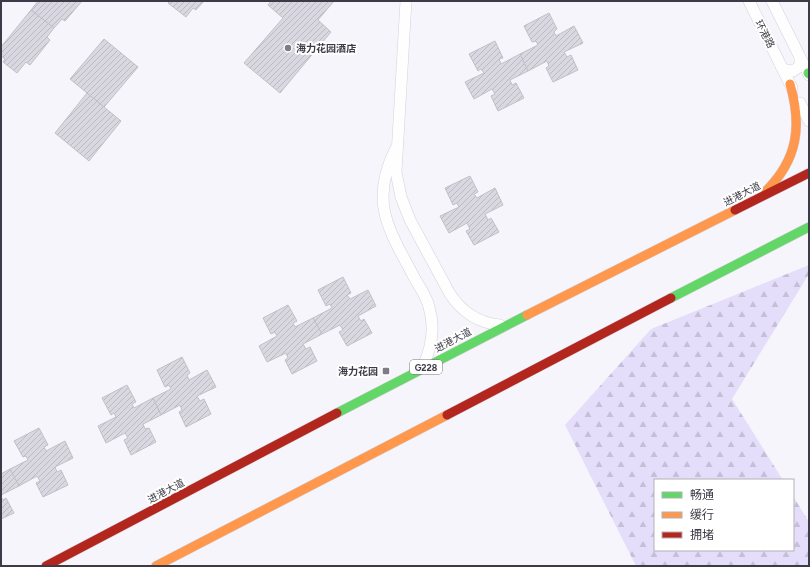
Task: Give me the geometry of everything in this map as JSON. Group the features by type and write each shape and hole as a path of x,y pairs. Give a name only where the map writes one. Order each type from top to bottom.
{"highway":[{"path":"748,204 759,197 777,180 790,159 797,135 797,109 790,84"},
{"name":"进港大道","path":"46,566 422,369 809,173"},
{"path":"156,566 809,227"}],"street":[{"path":"406,1 396,172 401,197 410,220 457,305 479,321 506,326"},
{"name":"环港路","path":"749,1 809,121"},
{"name":"环港路","path":"772,1 809,74"},
{"path":"781,66 788,72 797,70 800,66 800,57"},
{"path":"397,146 389,162 384,179 382,197 384,215 390,232 429,305 432,321 432,338 429,354 422,369"}],"green space":[{"path":"809,265 809,274 732,399 782,479 654,479 654,551 794,551 794,498 809,522 809,566 636,566 565,425 651,329"}],"building":[{"path":"38,1 82,1 65,21 62,19 54,28 31,10"},
{"path":"170,1 204,1 196,10 193,8 186,17 168,3"},
{"name":"海力花园酒店","path":"271,1 334,1 318,20 331,32 280,93 244,63 283,18 268,5"},
{"path":"31,10 54,28 47,37 50,40 30,65 26,62 17,73 3,62 5,59 1,56 1,47"},
{"path":"549,13 557,29 554,32 556,36 574,26 583,43 564,52 567,57 571,55 578,70 553,82 546,68 549,66 547,61 528,71 520,54 538,45 536,41 532,42 524,26"},
{"path":"104,39 138,67 104,107 70,79"},
{"path":"495,41 503,58 499,59 501,64 520,54 528,71 510,80 512,85 516,83 524,98 498,111 491,96 495,94 492,89 474,99 465,82 484,73 481,69 478,71 469,54"},
{"path":"87,93 121,121 89,161 55,133"},
{"path":"470,176 478,192 474,194 477,198 495,188 503,205 485,214 488,220 491,218 499,232 474,245 466,231 470,229 467,223 449,233 440,216 459,207 457,203 453,205 445,188"},
{"path":"343,277 351,293 347,295 350,299 368,290 376,306 358,316 361,321 364,319 372,333 347,346 339,332 343,330 340,325 322,334 313,318 332,308 330,304 326,306 318,290"},
{"path":"288,305 297,321 293,323 295,327 313,318 322,334 303,344 306,349 310,347 317,361 292,374 285,360 288,358 286,353 267,362 259,346 277,336 275,332 271,334 263,318"},
{"path":"182,357 190,373 187,375 189,380 207,370 216,387 197,396 200,401 204,399 211,414 186,427 179,412 182,410 180,405 161,415 153,398 171,389 169,385 165,387 157,370"},
{"path":"127,385 136,402 132,404 134,408 153,398 161,415 143,424 145,429 149,428 156,442 131,455 124,440 128,438 125,433 106,443 98,426 116,417 114,413 111,415 102,398"},
{"path":"39,428 48,445 44,447 46,451 65,441 73,458 55,467 57,472 61,470 68,485 43,497 36,483 40,481 37,476 19,486 10,469 28,460 26,456 23,457 14,441"},
{"path":"10,469 19,486 1,495 1,474"},
{"path":"1,497 3,500 6,498 14,513 1,519"}],"traffic: fast":[{"path":"671,298 809,227"},
{"path":"337,413 527,315"}],"traffic: slow":[{"path":"766,191 785,167 791,154 794,141 796,114 790,84"},
{"path":"527,315 735,210"},
{"path":"156,566 447,415"}],"traffic: jam":[{"path":"735,210 809,173"},
{"path":"447,415 671,298"},
{"path":"46,566 337,413"}],"place":[{"name":"海力花园酒店","path":"288,48"},
{"name":"海力花园","path":"386,371"}]}
